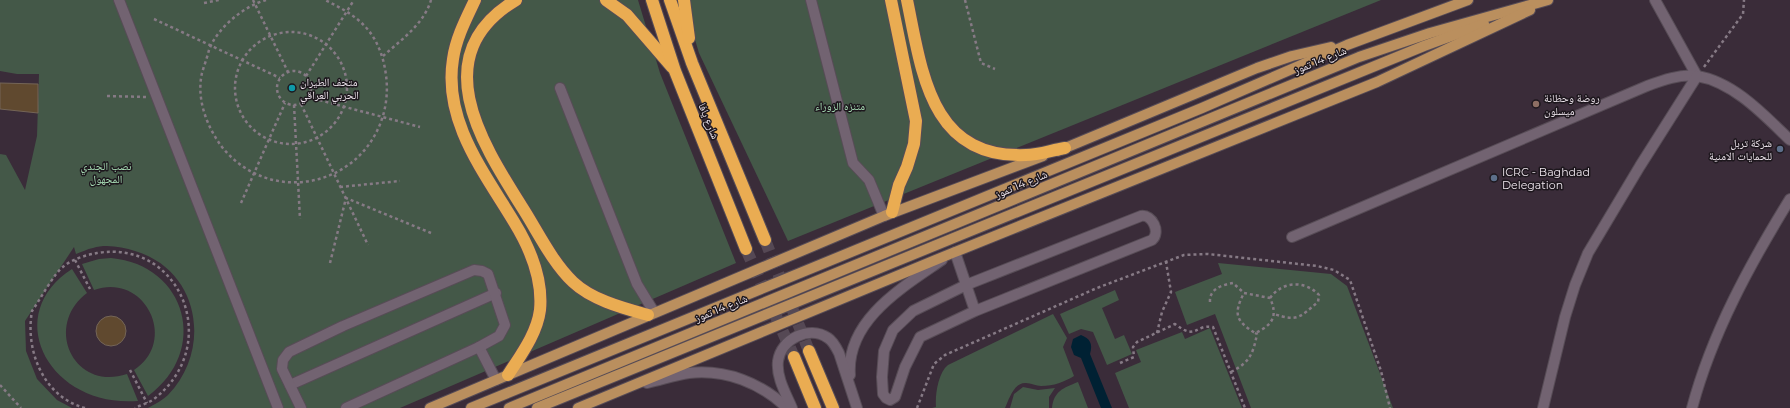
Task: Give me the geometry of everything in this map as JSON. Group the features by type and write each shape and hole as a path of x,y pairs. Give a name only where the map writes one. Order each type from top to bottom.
{"highway":[{"path":"475,0 460,32 453,58 451,81 453,102 457,120 469,147 522,234 533,259 540,286 540,311 534,332 508,375"},
{"path":"516,0 492,18 477,39 468,60 467,89 471,112 494,163 555,261 574,282 594,296 651,313"},
{"path":"606,0 627,15 676,71"},
{"name":"شارع يافا","path":"652,0 676,71 746,249"},
{"name":"شارع يافا","path":"670,0 692,63 765,240"},
{"path":"684,0 692,63"},
{"path":"888,214 907,167 914,144 916,121 891,0"},
{"path":"907,0 924,82 937,110 956,134 975,146 1001,154 1027,155 1065,148"},
{"path":"809,351 833,408"},
{"path":"794,358 815,408"}],"main road":[{"name":"شارع 14 تموز","path":"470,408 1202,108 1347,45 1468,0"},
{"path":"578,408 952,253 1377,82 1550,0"},
{"path":"537,408 1424,46 1550,0"},
{"name":"شارع 14 تموز","path":"509,408 1360,57 1430,33 1550,0"},
{"path":"430,408 651,313 888,214 1065,148 1274,61 1310,51 1347,45"}],"street":[{"path":"119,0 278,408"},
{"path":"811,0 853,163 869,180 888,214"},
{"path":"1656,0 1697,76"},
{"path":"1543,408 1565,317 1575,285 1588,253 1640,166 1697,76"},
{"path":"1292,237 1647,86 1672,77 1697,76 1714,81 1732,90 1765,116 1790,140"},
{"path":"560,88 637,284 651,313"},
{"path":"1692,408 1704,371 1725,317 1763,244 1790,199"},
{"path":"1146,215 1150,217 1156,231 1155,237 1152,240 975,311 920,337 905,367 895,397 890,400 886,398 883,394 882,377 884,351 893,330 913,311 966,285 1141,216 1146,215"},
{"path":"852,394 849,366 855,345 869,320 888,298 952,253 966,285 975,311"},
{"path":"301,408 282,369 283,360 289,352 343,326 474,270 482,271 488,274 496,292 505,325 499,336 479,347 346,408"},
{"path":"290,384 496,292"},
{"path":"792,408 781,382 778,361 786,344 802,334 820,334 829,338 839,353 857,408"},
{"path":"479,347 496,380"},
{"path":"631,386 689,373 711,372 734,376 755,385 774,397 787,408"}],"path":[{"path":"204,3 219,0"},
{"path":"266,0 254,2 229,21 211,46 202,75 202,106 212,134 231,158 254,174 277,181 298,183 316,180 334,174 356,159 374,139 384,118 388,85 383,56 369,31 348,11 325,0"},
{"path":"306,76 354,0"},
{"path":"383,56 418,24 425,15 431,0"},
{"path":"966,0 981,63 995,70"},
{"path":"1697,76 1743,14 1744,0"},
{"path":"254,2 288,72"},
{"path":"154,19 280,78"},
{"path":"285,32 300,32 314,36 327,44 338,57 345,72 348,89 344,107 338,119 329,130 317,139 296,145 268,141 252,131 241,115 235,97 235,78 242,60 254,45 270,35 285,32"},
{"path":"288,72 298,72 306,76 311,86 308,97 301,104 294,105 285,103 281,99 277,88 280,78 288,72"},
{"path":"107,96 156,97"},
{"path":"308,97 420,128"},
{"path":"241,203 285,103"},
{"path":"301,104 368,245"},
{"path":"294,105 300,219"},
{"path":"340,187 400,181"},
{"path":"346,198 431,233"},
{"path":"330,263 346,198"},
{"path":"85,408 76,406 54,390 38,369 30,343 32,310 62,267 86,255 107,251 129,253 149,261 166,274 179,291 188,310 190,332 186,358 173,382 153,400 135,408"},
{"path":"917,408 934,364 945,355 1097,288 1184,256 1208,254 1317,266 1334,270 1350,280 1381,371 1390,408"},
{"path":"75,260 90,289"},
{"path":"1157,333 1162,312 1171,292 1166,262"},
{"path":"1210,302 1210,297 1215,290 1225,284 1233,283 1244,293 1270,298"},
{"path":"1255,333 1267,328 1274,314 1270,298 1275,291 1285,285 1310,288 1320,295 1318,302 1297,318 1286,318 1274,314"},
{"path":"1232,372 1243,366 1248,359 1253,350 1257,334 1241,323 1236,313 1244,293"},
{"path":"1120,363 1134,357 1133,347 1137,342 1176,324 1185,332 1191,333 1208,326 1214,327 1246,408"},
{"path":"130,370 147,403"},
{"path":"0,385 21,408"}],"green space":[{"name":"نصب الجندي المجهول","path":"0,0 638,0 660,73 736,263 400,408 148,408 168,395 182,376 191,355 194,334 192,312 185,293 173,275 157,261 135,251 119,247 103,246 91,248 76,254 74,247 25,321 26,351 37,379 57,400 72,408 0,408 0,154 6,155 25,190 37,136 39,74 17,74 0,71"},
{"name":"متنزه الزوراء","path":"683,0 1381,0 788,241 699,53"},
{"path":"111,258 137,264 158,276 172,293 181,313 184,334 179,356 167,377 148,396 134,370 147,357 154,343 155,327 150,312 141,300 128,291 112,287 94,290 82,264 99,259"},
{"path":"1218,263 1331,274 1347,286 1393,408 1251,408 1215,314 1187,325 1175,292 1222,274"},
{"path":"72,269 87,293 74,307 67,322 66,338 71,353 79,365 92,374 108,377 127,374 138,401 107,399 80,390 59,374 45,355 38,333 39,310 51,288"},
{"path":"1115,290 1119,300 1102,308 1115,339 1124,335 1132,354 1107,365 1093,332 1081,329 1069,334 1060,314"},
{"path":"1053,314 1067,338 1063,347 1074,376 1063,382 1050,385 1037,386 1022,383 1012,392 1005,408 932,408 936,407 936,396 940,379 942,373 948,365"},
{"path":"1210,328 1242,408 1129,408 1115,373 1141,362 1136,350 1182,332 1185,339"},
{"path":"1078,382 1088,408 1052,408 1053,402 1060,391"},
{"path":"1023,387 1038,390 1055,388 1049,397 1049,408 1010,408 1014,394"}],"water":[{"path":"1081,335 1087,338 1091,344 1090,354 1112,408 1101,408 1081,358 1074,355 1071,347 1073,339"}],"building":[{"path":"0,83 38,84 38,113 0,109"},
{"path":"111,316 117,317 125,325 125,337 117,345 111,346 105,345 97,337 96,331 97,325 105,317"}],"tunnel":[{"path":"765,240 809,351"},
{"path":"746,249 794,357"}],"place":[{"name":"متحف الطيران الحربي العراقي","path":"292,88"},
{"name":"روضة وحظانة ميسلون","path":"1536,104"},
{"name":"شركة تربل للحمايات الامنية","path":"1780,149"},
{"name":"ICRC - Baghdad Delegation","path":"1494,178"}]}
